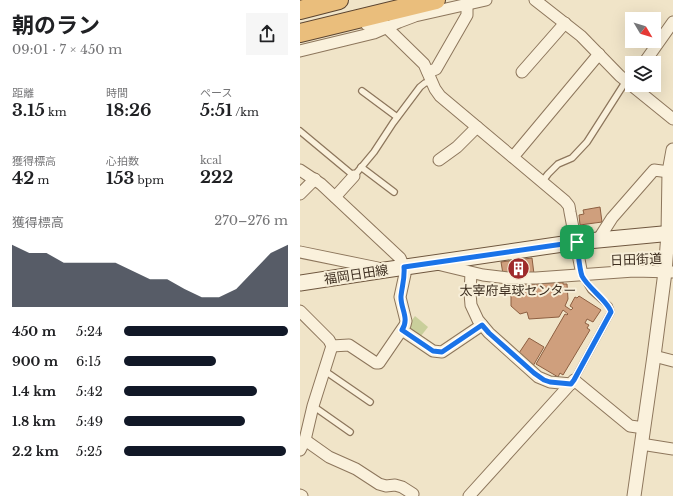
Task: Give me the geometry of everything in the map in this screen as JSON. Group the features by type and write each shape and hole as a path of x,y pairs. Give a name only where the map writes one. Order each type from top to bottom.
{"highway":[{"path":"300,10 339,0"},
{"path":"300,22 391,0"},
{"path":"300,34 436,0"}],"main road":[{"name":"福岡日田線","path":"300,283 577,242 671,234"}],"street":[{"path":"300,51 374,33 415,16 486,0"},
{"path":"535,0 581,36 599,54 625,74"},
{"path":"430,77 467,14 467,4"},
{"path":"300,41 379,22 382,23 424,64 440,96 534,174 569,206 582,275"},
{"path":"649,56 673,22"},
{"path":"522,72 565,23"},
{"path":"513,157 599,54"},
{"path":"645,92 673,119"},
{"path":"438,160 457,147 477,127"},
{"path":"634,496 654,356 669,272 671,234 669,172 673,150"},
{"path":"300,170 315,179 335,197 400,258 404,267 404,278 400,297 406,321 402,330 379,363 376,363 349,345 332,346"},
{"path":"598,240 612,218 654,170 669,172"},
{"path":"335,197 358,172"},
{"path":"300,194 315,179"},
{"path":"300,252 385,270"},
{"name":"日田街道","path":"434,264 471,273 508,278 536,278 634,271 669,272"},
{"path":"471,273 470,282 472,304 482,325 489,333 538,376 550,382 572,382 630,426 644,428"},
{"path":"300,311 329,340 332,346 302,445 356,469 379,484 386,486 395,485 414,494"},
{"path":"402,330 433,351 442,352 482,325"},
{"path":"654,356 673,361"},
{"path":"469,496 572,382"},
{"path":"641,444 673,449"}],"lane":[{"path":"358,172 374,152 397,116 430,77"},
{"path":"542,182 558,164 572,158 587,142 625,83"},
{"path":"362,91 397,116"},
{"path":"300,131 358,172 394,192"},
{"path":"572,382 611,312 609,306 592,290 582,275"},
{"path":"324,371 370,402"},
{"path":"314,406 350,432"}],"green space":[{"path":"415,316 428,327 421,336 411,329 410,323"}],"building":[{"path":"600,207 602,222 580,225 579,215 584,214 583,210"},
{"name":"太宰府卓球センター","path":"532,258 534,274 503,274 501,262"},
{"path":"563,282 563,284 567,284 568,299 565,306 571,310 573,308 570,306 575,297 577,298 579,296 601,310 593,322 587,319 585,323 589,325 587,328 590,330 563,375 560,373 558,377 536,364 565,314 568,314 563,310 559,317 529,319 527,312 520,314 511,306 511,293 518,285"},
{"path":"529,338 544,347 533,366 519,353"}],"place":[{"name":"太宰府卓球センター","path":"518,268"}],"route":[{"path":"577,242 582,275 592,290 609,306 611,312 571,384 544,380 534,373 482,325 442,352 433,351 402,330 406,321 400,297 405,274 404,267 434,264 577,242"}]}
